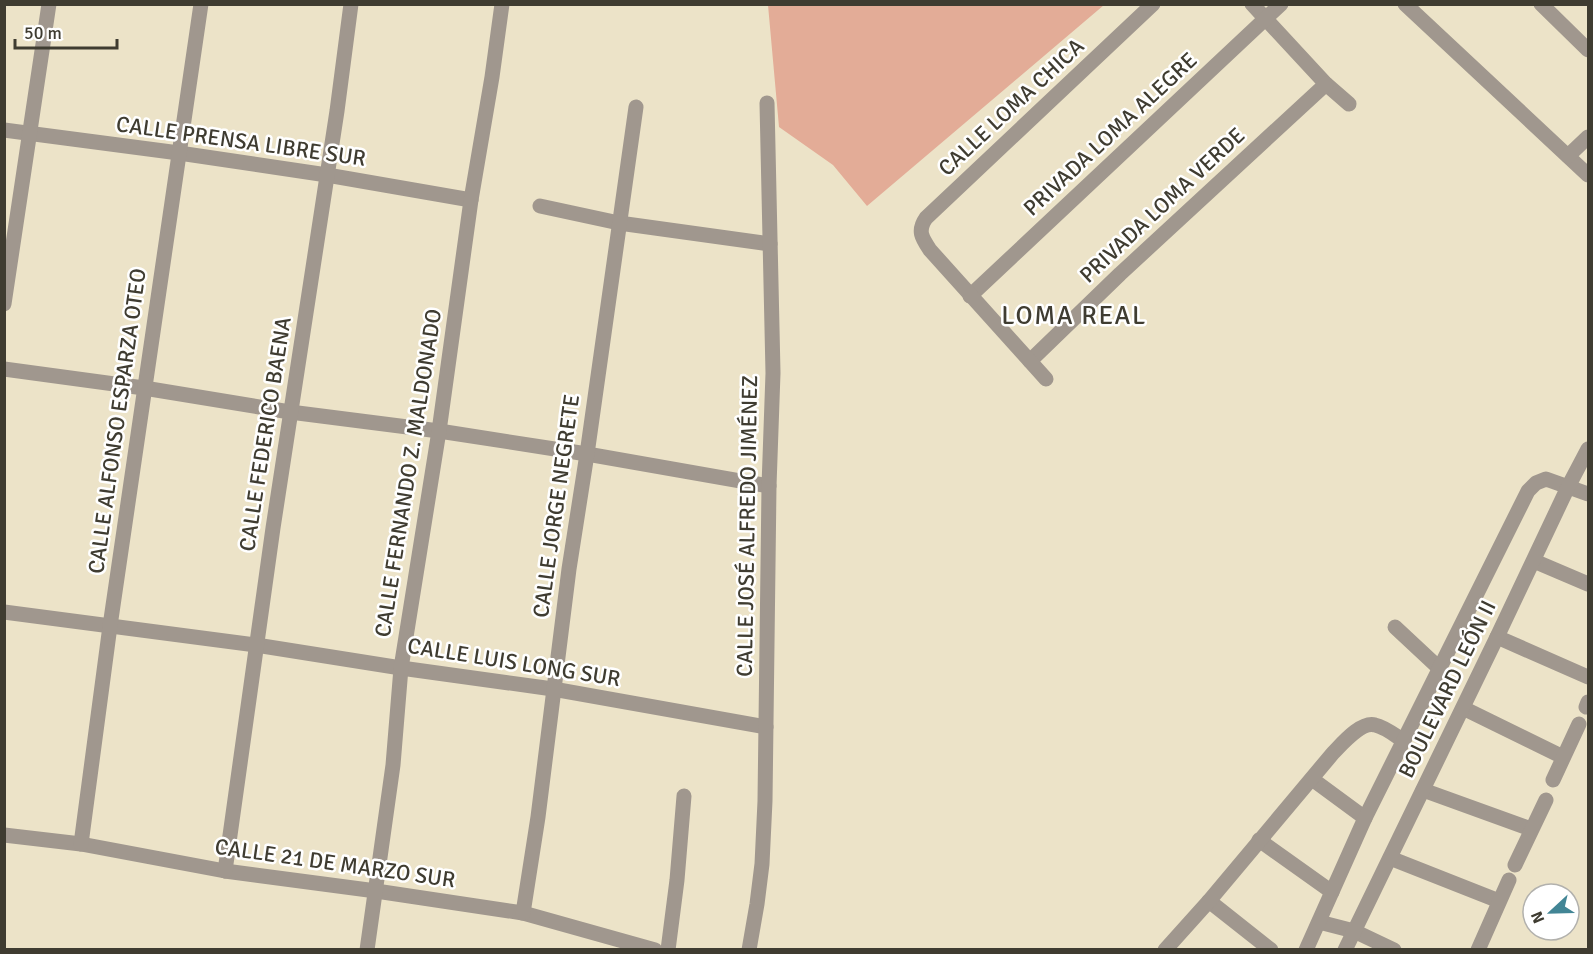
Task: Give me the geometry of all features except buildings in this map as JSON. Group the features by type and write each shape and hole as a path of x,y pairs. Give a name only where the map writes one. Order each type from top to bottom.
{"street":[{"path":"4,304 49,4"},
{"name":"CALLE ALFONSO ESPARZA OTEO","path":"81,844 144,388 201,4"},
{"name":"CALLE FEDERICO BAENA","path":"225,871 256,645 337,111 351,4"},
{"name":"CALLE FERNANDO Z. MALDONADO","path":"367,950 393,765 401,668 439,431 471,200 502,4"},
{"name":"CALLE LOMA CHICA","path":"970,296 930,250 921,232 921,225 1153,4"},
{"path":"1252,4 1326,84 1349,104"},
{"name":"PRIVADA LOMA ALEGRE","path":"970,296 1281,4"},
{"path":"1405,4 1588,175"},
{"path":"1541,4 1588,50"},
{"name":"PRIVADA LOMA VERDE","path":"1030,361 1120,274 1326,84"},
{"name":"CALLE JOSÉ ALFREDO JIMÉNEZ","path":"749,950 762,864 765,801 769,486 773,373 766,103"},
{"name":"CALLE JORGE NEGRETE","path":"523,913 538,817 569,569 636,107"},
{"name":"CALLE PRENSA LIBRE SUR","path":"4,130 327,175 471,200"},
{"path":"1568,156 1588,137"},
{"path":"540,206 619,223 770,244"},
{"path":"970,296 1046,379"},
{"path":"4,369 144,388 290,412 439,431 769,486"},
{"name":"BOULEVARD LEÓN II","path":"1345,950 1588,449"},
{"path":"1306,950 1365,818 1528,491 1536,483 1546,479 1588,494"},
{"path":"1534,561 1588,584"},
{"name":"CALLE LUIS LONG SUR","path":"4,612 256,645 553,689 766,727"},
{"path":"1395,627 1440,669"},
{"path":"1497,637 1588,677"},
{"path":"1463,708 1563,757"},
{"path":"1165,950 1345,741 1363,726 1369,724 1376,725 1404,741"},
{"path":"1553,780 1579,724"},
{"path":"1312,779 1365,818"},
{"path":"1423,790 1531,829"},
{"path":"668,950 684,796"},
{"path":"1515,865 1546,800"},
{"name":"CALLE 21 DE MARZO SUR","path":"4,836 81,844 225,871 523,913 655,950"},
{"path":"1259,840 1332,892"},
{"path":"1390,858 1499,901"},
{"path":"1478,950 1509,880"},
{"path":"1209,901 1271,950"},
{"path":"1319,922 1354,931 1394,950"}],"shaded area":[{"path":"768,4 1104,5 867,206 833,165 779,127"}],"district":[{"name":"LOMA REAL","path":"1074,316"}]}
